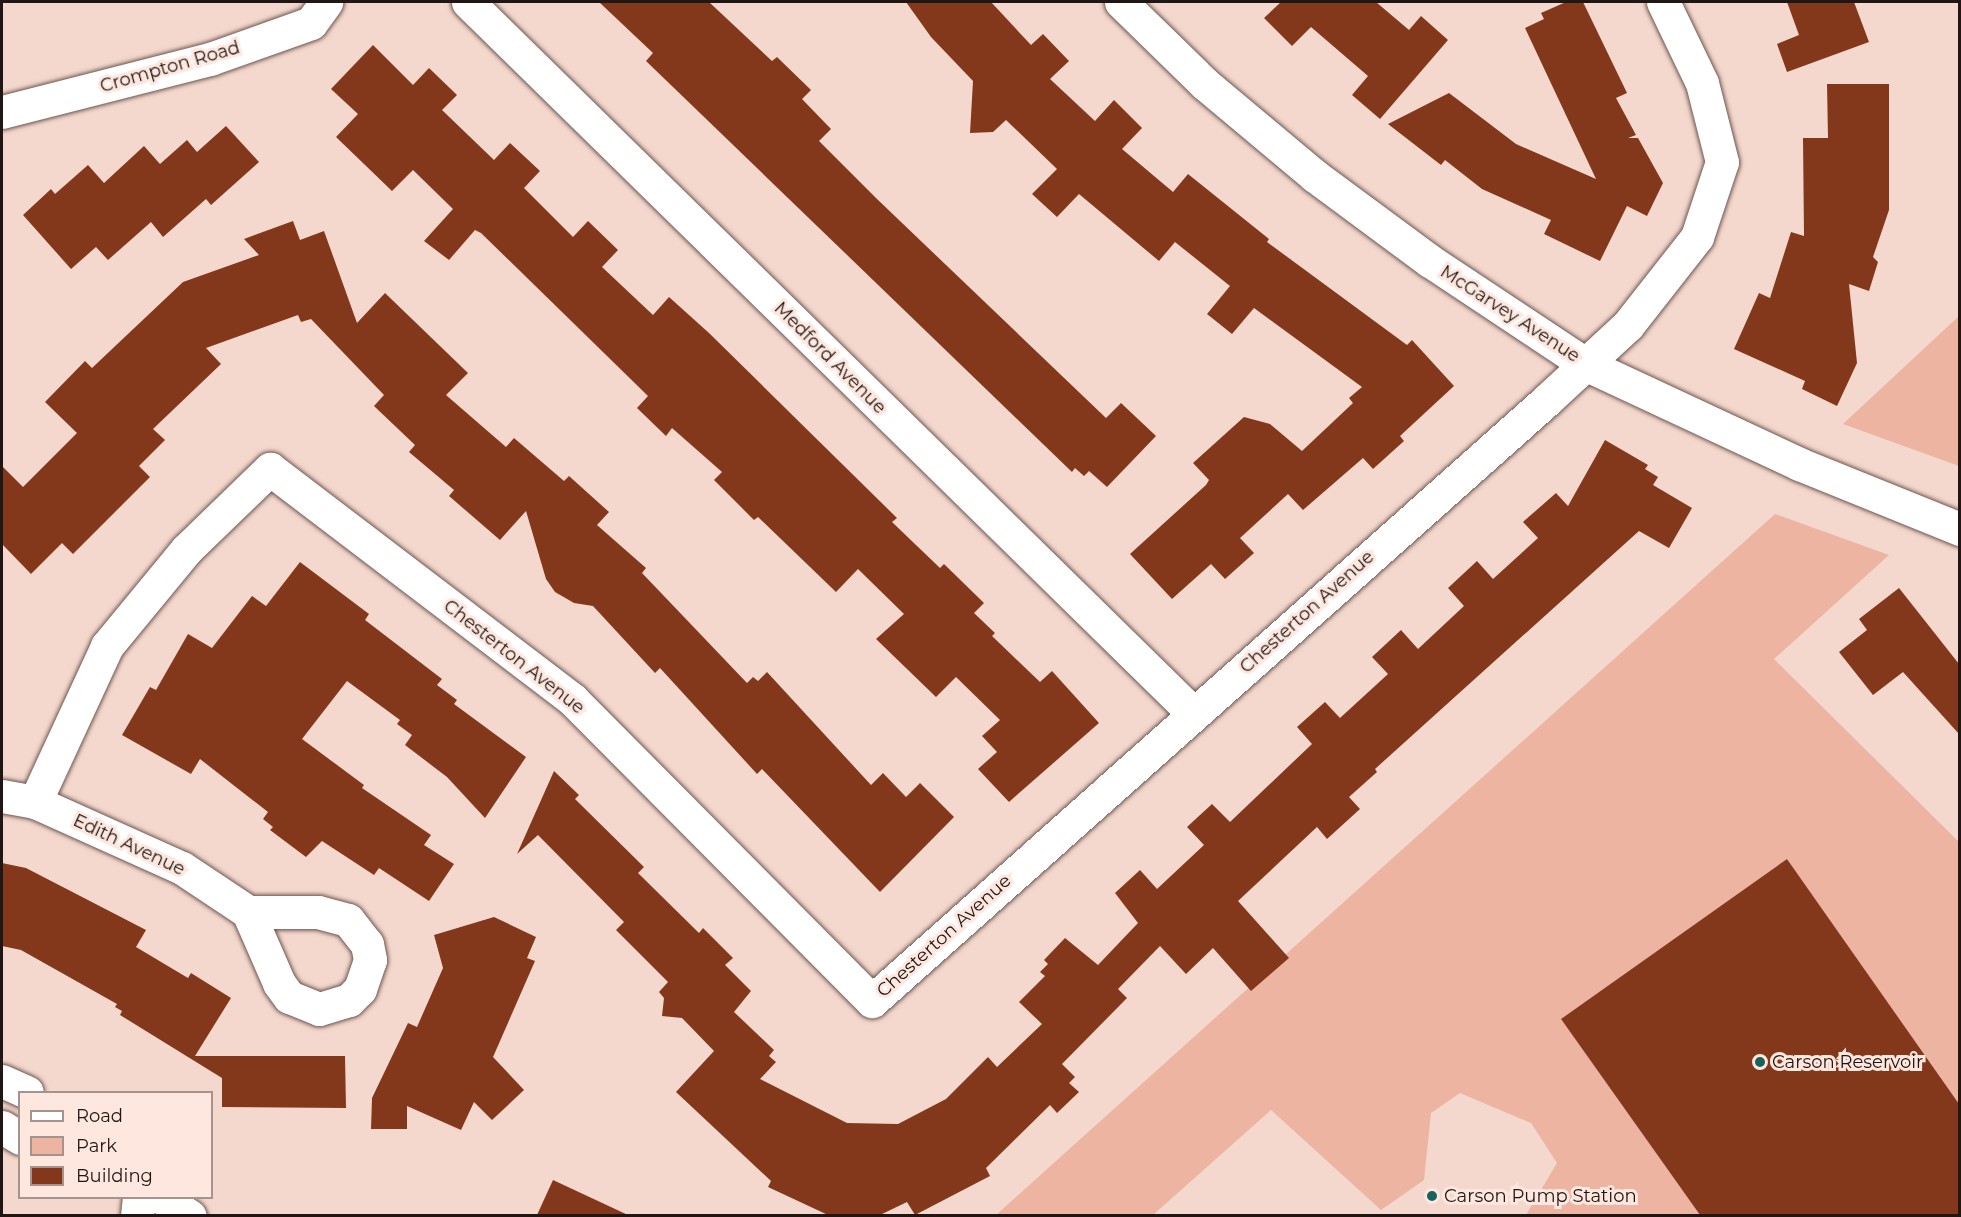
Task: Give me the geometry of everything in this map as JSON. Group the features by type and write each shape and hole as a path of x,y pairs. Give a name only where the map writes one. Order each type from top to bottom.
{"street":[{"name":"Crompton Road","path":"2,112 210,59 311,23 326,2"},
{"name":"Medford Avenue","path":"468,2 1193,713"},
{"name":"McGarvey Avenue","path":"1121,2 1206,84 1315,176 1430,261 1585,364 1799,465 1959,529"},
{"name":"Chesterton Avenue","path":"34,802 107,646 186,550 270,469 573,700 872,1001 1628,325 1698,237 1722,162 1702,83 1663,2"},
{"name":"Edith Avenue","path":"2,796 34,802 182,868 248,912"},
{"path":"2,1081 25,1091"},
{"path":"2,1127 18,1137"},
{"path":"137,1215 139,1199"},
{"path":"165,1199 190,1215"}],"green space":[{"path":"1959,316 1959,466 1843,424"},
{"path":"1775,514 1889,555 1774,659 1959,842 1959,1104 1787,859 1561,1019 1700,1215 1526,1215 1557,1163 1531,1123 1460,1093 1431,1113 1424,1180 1381,1210 1271,1110 1153,1215 995,1216"}],"building":[{"path":"599,2 709,2 772,61 777,57 811,90 802,99 831,129 819,141 877,199 1106,418 1121,403 1156,436 1107,487 1089,471 1084,476 1075,468 1072,472 646,61 653,53"},
{"path":"906,2 991,2 1031,45 1043,34 1069,61 1050,79 1095,121 1114,100 1142,128 1122,149 1173,192 1188,174 1269,239 1267,242 1407,345 1412,340 1454,386 1400,436 1404,441 1373,469 1363,458 1303,510 1288,494 1240,538 1254,553 1225,579 1211,564 1172,599 1130,554 1206,485 1209,480 1193,463 1244,417 1270,424 1302,451 1353,403 1349,398 1362,387 1254,308 1232,334 1207,314 1230,286 1175,242 1159,261 1079,194 1057,217 1032,194 1057,169 1006,120 993,132 970,133 973,81 931,37"},
{"path":"1281,2 1376,2 1409,30 1421,16 1448,40 1380,119 1352,95 1368,76 1311,27 1292,46 1264,18"},
{"path":"1566,2 1583,2 1627,93 1616,98 1636,135 1628,138 1638,138 1663,183 1647,216 1627,206 1600,261 1544,234 1551,220 1482,189 1445,160 1441,165 1388,124 1449,93 1516,144 1596,179 1525,28 1544,19 1541,13"},
{"path":"1787,2 1854,2 1869,42 1787,72 1777,44 1799,35"},
{"path":"373,45 413,85 429,68 457,95 442,110 494,160 510,143 540,171 524,188 573,237 588,221 618,250 602,267 653,315 669,297 709,333 897,518 892,522 940,568 944,564 984,603 974,613 995,633 992,636 1040,682 1052,671 1099,723 1009,802 978,769 997,752 982,736 1000,720 956,677 936,697 876,639 904,614 858,569 836,592 758,517 754,520 714,480 722,472 672,428 666,436 637,408 648,396 481,233 475,230 449,260 424,241 453,209 413,170 392,191 336,137 358,114 331,89"},
{"path":"1827,84 1889,84 1889,210 1873,257 1878,262 1869,291 1849,284 1857,363 1837,406 1802,389 1805,381 1734,349 1759,293 1770,298 1791,232 1804,236 1803,138 1828,138"},
{"path":"226,126 259,162 211,205 206,199 163,237 151,222 108,260 96,247 71,269 23,215 51,189 55,194 88,165 104,183 144,146 160,164 187,140 197,152"},
{"path":"293,221 300,240 324,231 357,323 385,293 468,373 446,395 506,447 514,438 564,481 569,476 609,512 597,525 646,568 642,573 747,683 753,677 758,681 767,672 871,785 883,773 906,797 920,783 954,817 880,892 762,769 757,774 660,668 655,673 593,606 574,603 555,592 546,579 526,511 500,540 449,496 454,490 409,452 415,445 374,406 384,395 311,319 301,322 298,315 206,348 221,364 153,429 165,440 139,466 150,477 73,554 62,543 31,574 2,544 2,466 23,487 77,433 45,402 85,361 92,368 183,282 259,255 244,239"},
{"path":"1605,440 1648,465 1645,469 1658,477 1653,485 1692,508 1669,548 1639,531 1375,769 1377,772 1349,797 1360,809 1327,839 1317,827 1238,901 1289,958 1251,991 1213,948 1186,974 1160,946 1118,989 1127,998 1062,1064 1075,1077 1069,1083 1079,1092 1057,1113 1050,1105 986,1168 990,1176 915,1215 907,1202 880,1215 828,1215 768,1187 771,1181 676,1092 714,1051 682,1018 662,1016 664,998 659,992 668,982 616,930 624,922 538,835 517,854 554,771 579,795 575,799 644,867 638,873 699,933 703,928 733,958 725,965 751,991 734,1012 774,1050 769,1056 776,1062 760,1079 847,1123 898,1124 946,1099 988,1057 997,1067 1042,1024 1019,1002 1045,976 1040,972 1048,964 1044,960 1065,938 1098,965 1138,923 1115,893 1140,870 1157,889 1204,845 1187,827 1212,804 1230,822 1312,744 1297,727 1325,702 1340,718 1388,674 1372,657 1401,630 1418,649 1464,606 1448,588 1477,561 1493,579 1538,538 1523,522 1556,493 1568,506"},
{"path":"300,562 369,614 365,620 442,679 437,685 457,700 454,704 526,757 485,818 447,777 405,745 412,735 397,724 400,720 347,681 302,739 364,785 362,788 431,835 424,845 454,864 429,901 379,868 374,875 322,841 306,857 270,830 273,827 263,819 268,812 200,759 191,774 122,735 150,687 156,690 188,634 212,648 252,596 266,606"},
{"path":"1899,588 1959,664 1959,734 1903,672 1873,695 1839,652 1867,630 1859,619"},
{"name":"Carson Reservoir","path":"1787,859 1959,1104 1959,1215 1700,1215 1561,1019"},
{"path":"2,863 26,868 146,930 136,947 188,978 191,973 231,998 195,1056 345,1056 346,1108 222,1107 222,1078 120,1015 122,1011 115,1007 117,1004 21,950 2,946"},
{"path":"494,917 536,937 527,958 535,961 493,1057 524,1090 492,1120 474,1102 461,1130 407,1106 407,1129 371,1129 372,1098 408,1023 417,1027 443,968 434,935"},
{"path":"553,1180 628,1215 537,1215"}],"place":[{"name":"Carson Reservoir","path":"1760,1062"},
{"name":"Carson Pump Station","path":"1432,1196"}]}
